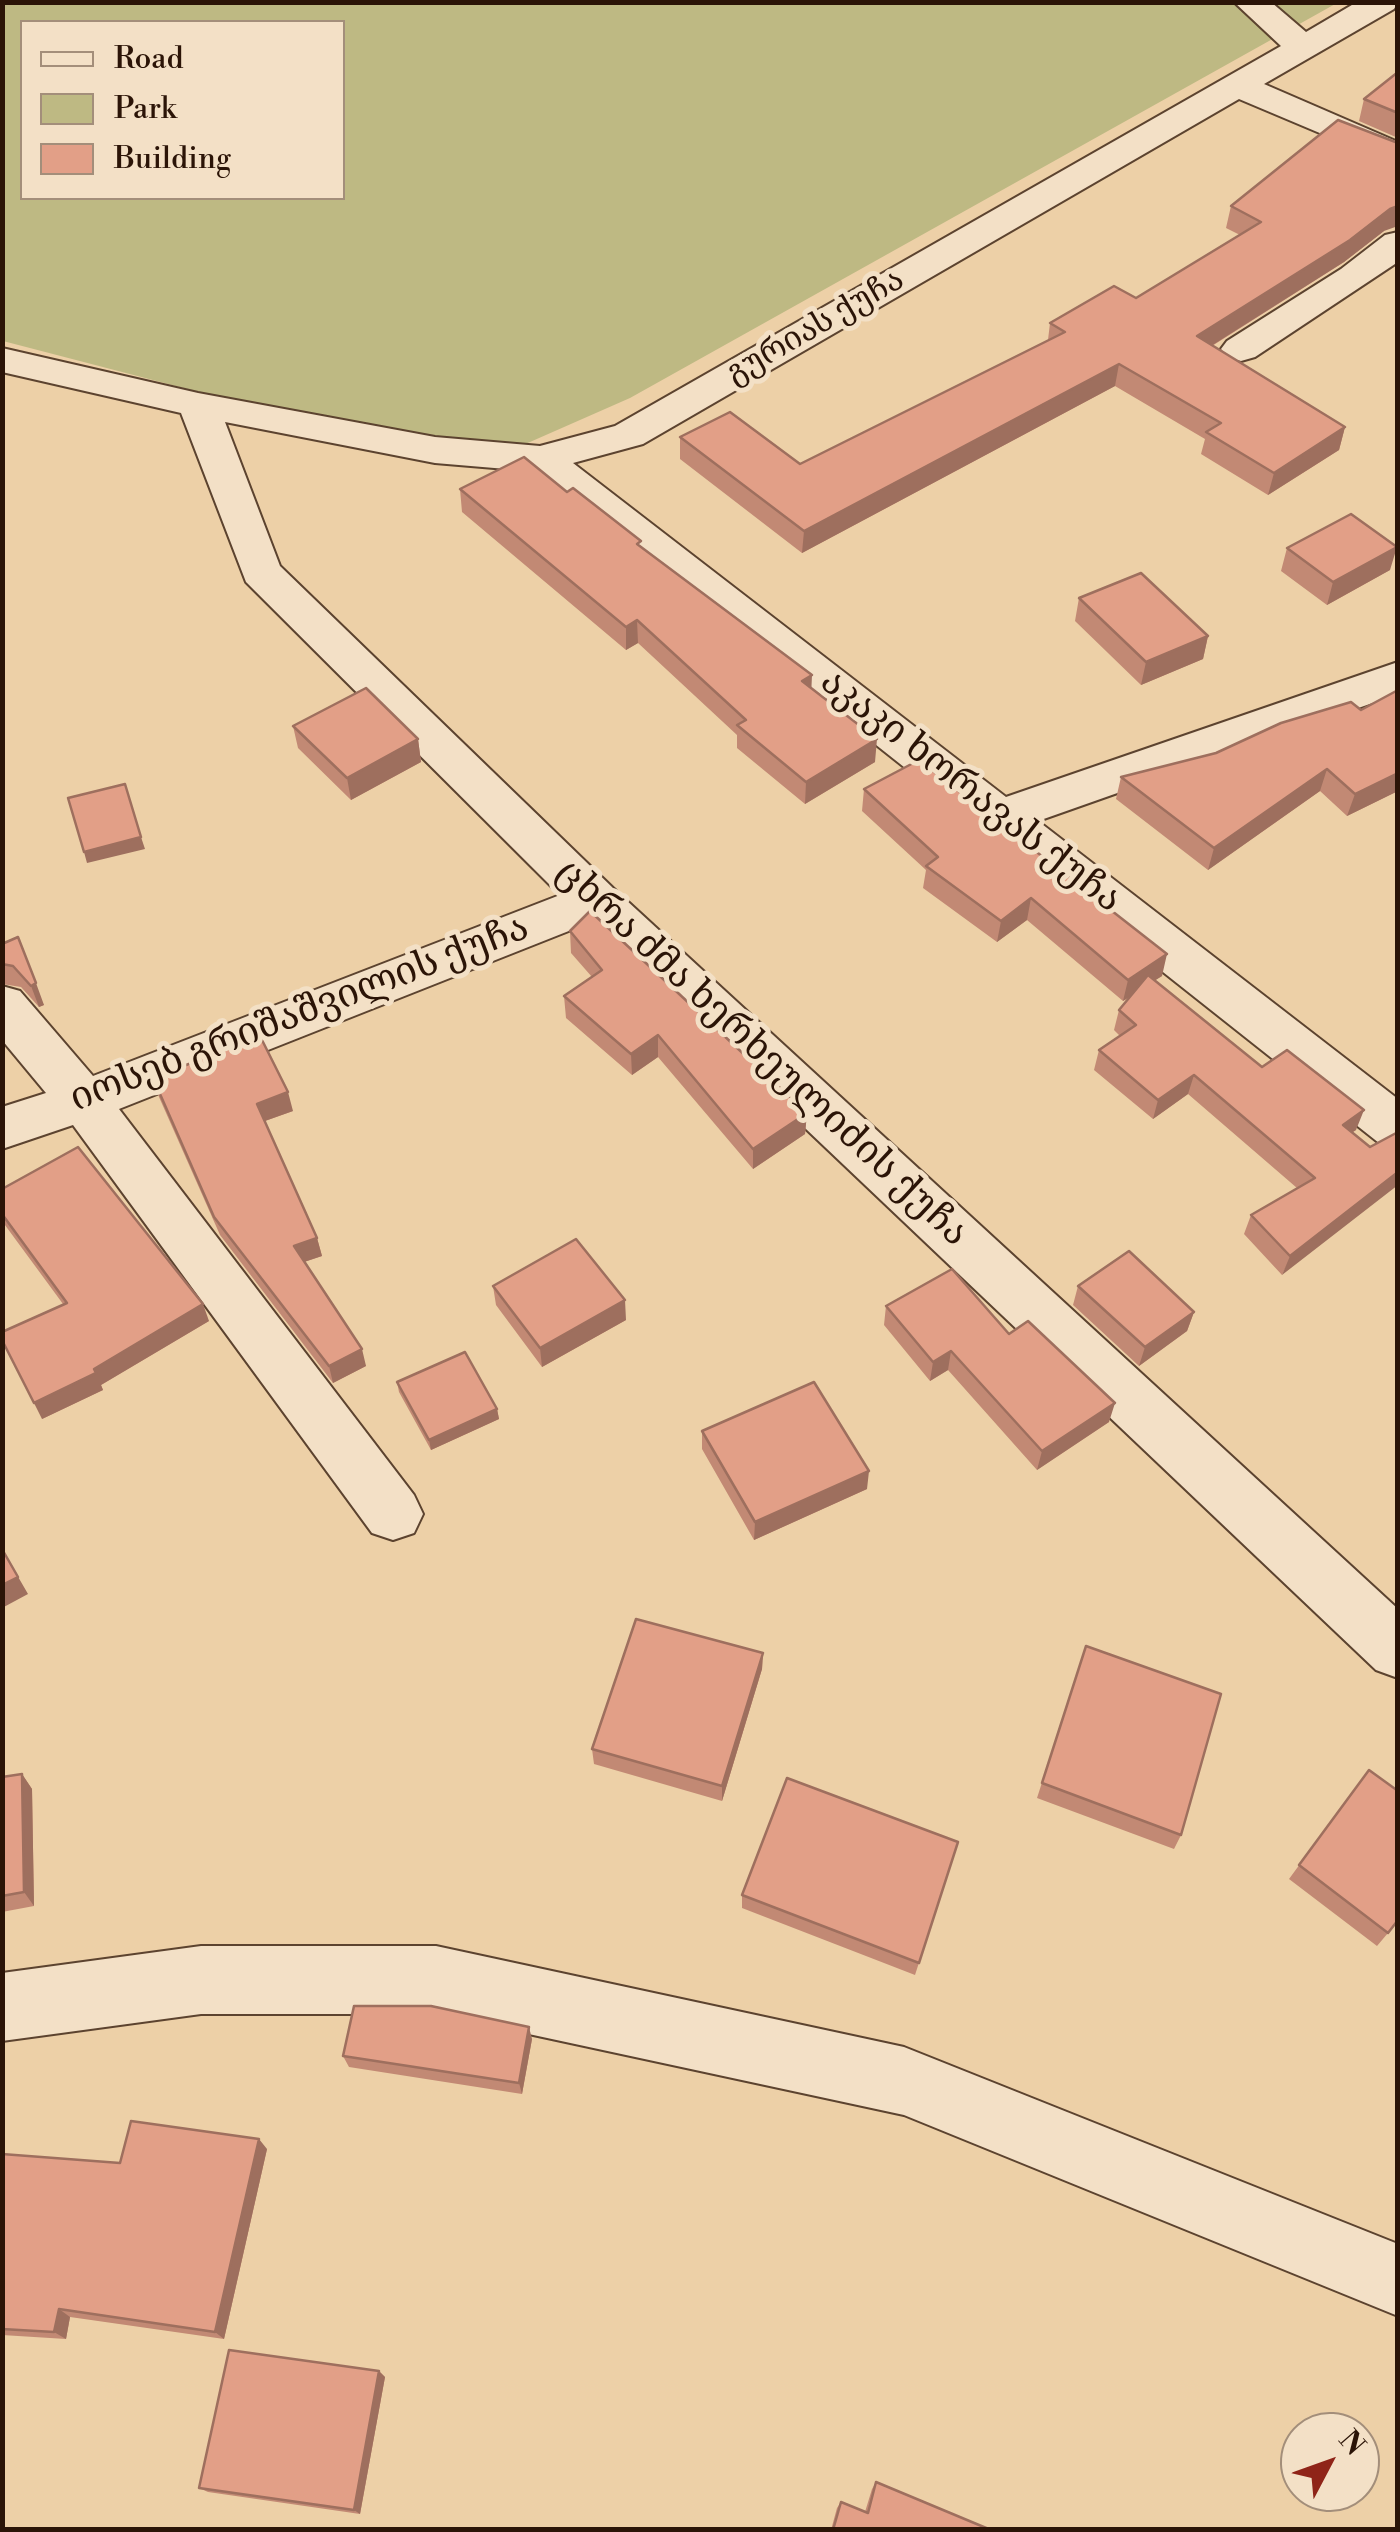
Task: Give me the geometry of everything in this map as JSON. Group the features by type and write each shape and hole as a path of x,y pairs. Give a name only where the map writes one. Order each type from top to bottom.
{"street":[{"path":"1250,2 1304,48"},
{"name":"გურიას ქუჩა","path":"2,360 198,406 434,450 540,459 629,435 1382,2"},
{"path":"1239,86 1398,155"},
{"path":"1241,349 1354,277 1398,243"},
{"name":"ცხრა ძმა ხერხეულიძის ქუჩა","path":"198,406 262,572 596,900 1398,1650"},
{"name":"აკაკი ხორავას ქუჩა","path":"540,459 1398,1128"},
{"path":"1002,816 1398,676"},
{"name":"იოსებ გრიშაშვილის ქუჩა","path":"2,1128 84,1100 596,900"},
{"path":"2,1005 84,1100 393,1514"},
{"path":"2,2008 201,1980 436,1980 904,2081 1398,2280"}],"green space":[{"path":"2,3 1337,3 630,398 505,453 245,404 3,341"}],"building":[{"path":"1398,72 1398,113 1364,99"},
{"path":"1338,120 1398,143 1398,206 1197,336 1345,427 1274,473 1206,432 1221,423 1119,364 804,531 680,437 730,412 800,464 1065,332 1050,323 1114,286 1136,298 1261,222 1231,206"},
{"path":"524,457 567,492 573,488 641,541 637,544 812,675 802,681 877,739 806,782 737,725 746,720 637,620 626,627 460,489"},
{"path":"1351,514 1397,547 1333,582 1287,548"},
{"path":"1141,573 1208,636 1146,662 1079,598"},
{"path":"366,688 418,739 347,778 293,726"},
{"path":"1398,690 1398,773 1355,794 1327,769 1214,848 1121,777 1216,753 1281,723 1351,702 1361,710"},
{"path":"919,760 1167,954 1128,980 1031,898 1001,921 926,866 938,857 864,789"},
{"path":"125,784 141,837 84,852 68,798"},
{"path":"590,911 807,1113 753,1149 658,1035 631,1054 564,996 602,970 570,931"},
{"path":"18,937 36,983 31,986 13,966 2,964 2,944"},
{"path":"1148,975 1262,1067 1287,1050 1364,1110 1343,1125 1370,1147 1398,1132 1398,1172 1290,1256 1251,1215 1315,1178 1194,1075 1158,1100 1099,1050 1136,1025 1119,1010"},
{"path":"260,1036 288,1092 257,1104 317,1238 294,1246 362,1349 329,1366 214,1217 153,1078"},
{"path":"78,1147 203,1304 94,1369 96,1373 34,1403 2,1340 2,1332 67,1303 2,1214 2,1189"},
{"path":"576,1239 625,1300 540,1348 493,1286"},
{"path":"1129,1251 1194,1312 1145,1347 1078,1286"},
{"path":"952,1269 1009,1334 1028,1321 1115,1403 1042,1451 951,1351 933,1362 886,1306"},
{"path":"465,1352 497,1409 429,1440 397,1382"},
{"path":"814,1382 869,1471 755,1522 702,1431"},
{"path":"2,1549 18,1577 2,1585"},
{"path":"636,1619 763,1653 722,1786 592,1749"},
{"path":"1086,1646 1221,1694 1181,1835 1042,1783"},
{"path":"1369,1770 1398,1791 1398,1920 1388,1933 1299,1865"},
{"path":"22,1774 24,1892 2,1896 2,1777"},
{"path":"787,1778 958,1842 919,1963 742,1895"},
{"path":"354,2006 431,2006 529,2027 519,2083 343,2056"},
{"path":"131,2121 259,2139 215,2332 59,2309 54,2332 2,2329 2,2154 120,2163"},
{"path":"229,2350 379,2371 354,2510 199,2488"},
{"path":"876,2482 991,2530 833,2530 841,2502 868,2513"}]}
